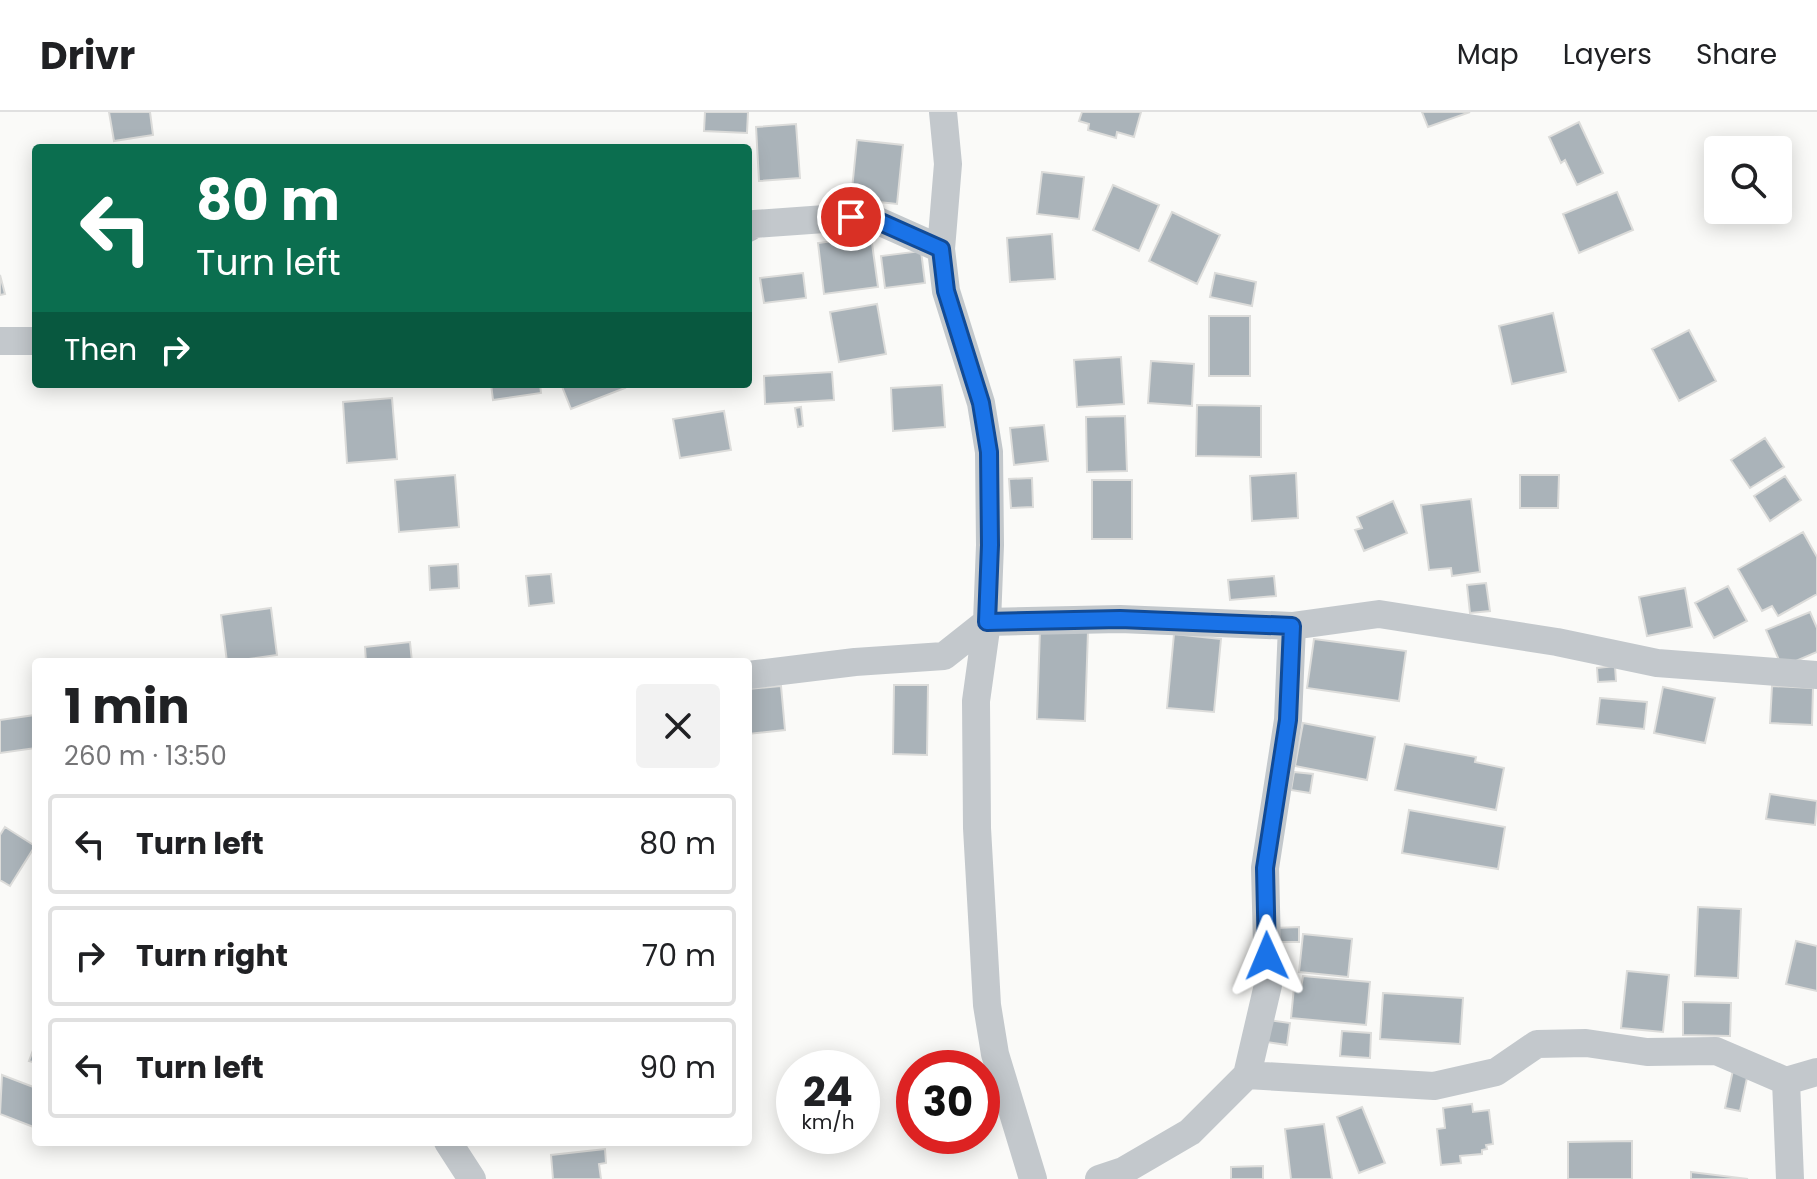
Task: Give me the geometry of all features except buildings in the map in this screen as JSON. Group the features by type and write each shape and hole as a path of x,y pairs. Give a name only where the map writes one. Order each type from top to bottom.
{"street":[{"path":"943,112 948,164 941,249 946,291 981,403 989,452 987,622 976,701 977,828 987,1005 995,1054 1033,1179"},
{"path":"752,225 867,216 941,249"},
{"path":"0,341 32,341"},
{"path":"752,675 855,662 944,656 987,622 1120,619 1292,626 1379,614 1557,642 1657,663 1817,675"},
{"path":"1099,1179 1123,1171 1190,1132 1247,1075 1268,985 1265,868 1288,720 1292,626"},
{"path":"1247,1075 1434,1086 1496,1072 1537,1044 1586,1043 1647,1052 1716,1051 1786,1081 1817,1072"},
{"path":"1786,1081 1790,1179"},
{"path":"451,1146 472,1179"}],"route":[{"path":"851,217 867,216 941,249 946,291 981,403 989,452 987,622 1120,619 1292,626 1288,720 1265,868 1267,956"}]}
